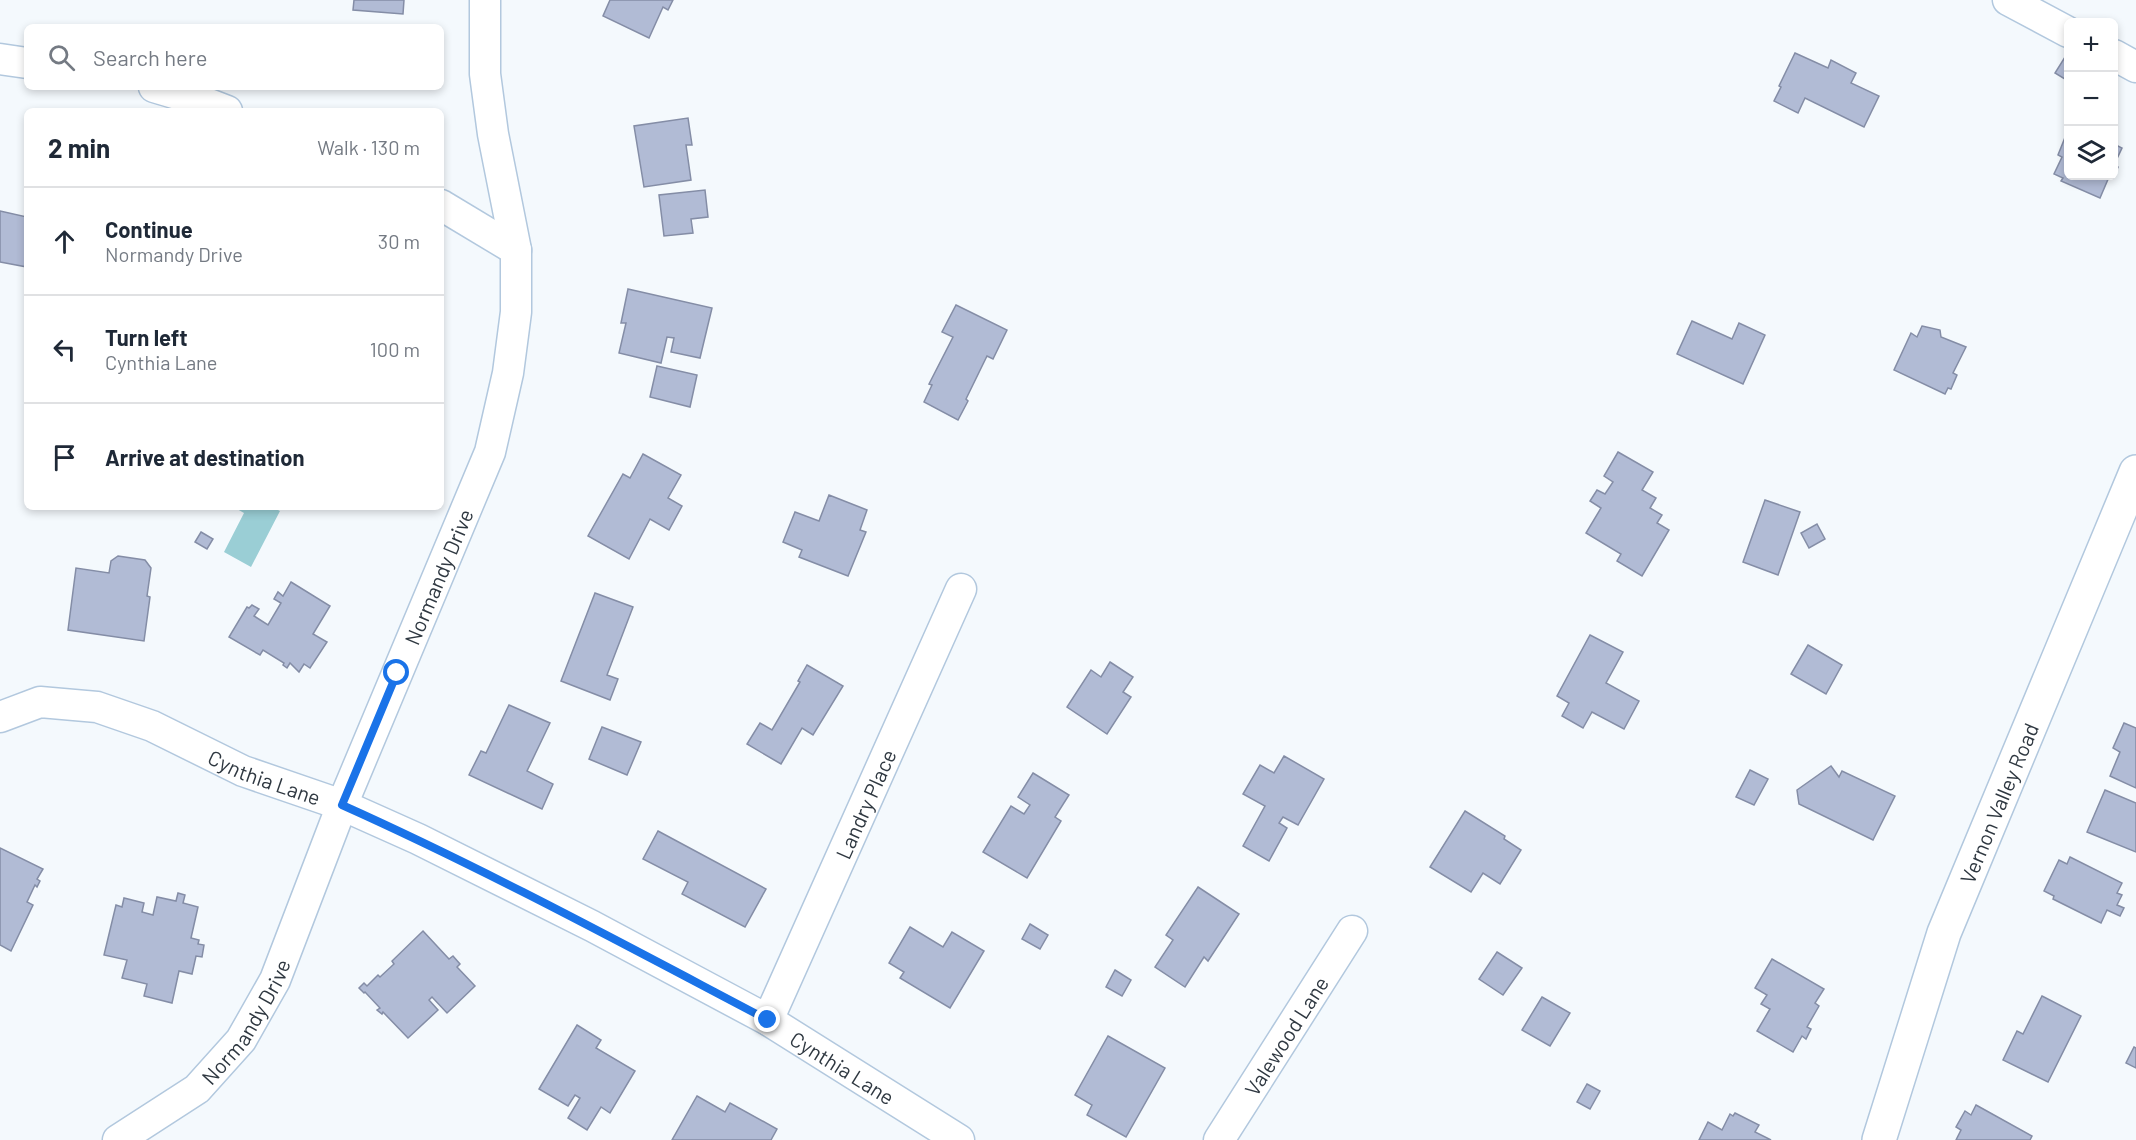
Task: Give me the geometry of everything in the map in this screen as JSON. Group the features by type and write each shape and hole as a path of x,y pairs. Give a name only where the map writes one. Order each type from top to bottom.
{"main road":[{"name":"Vernon Valley Road","path":"1879,1140 1944,933 2130,506 2136,472"}],"street":[{"name":"Normandy Drive","path":"118,1140 197,1089 241,1040 274,980 342,805 490,452 508,373 516,312 516,250 493,134 485,74 485,0"},
{"path":"2008,0 2064,30"},
{"path":"2118,57 2136,67"},
{"path":"0,59 24,63"},
{"path":"164,90 219,108"},
{"path":"444,207 516,250"},
{"name":"Landry Place","path":"768,1020 961,589"},
{"name":"Cynthia Lane","path":"0,717 40,702 97,707 152,726 243,771 342,805 418,838 592,926 768,1020 959,1140"},
{"name":"Valewood Lane","path":"1219,1140 1352,931"}],"water":[{"path":"239,510 280,511 251,567 224,552 244,513"}],"building":[{"path":"354,0 404,0 403,14 353,10"},
{"path":"610,0 673,0 668,10 663,7 649,38 603,16"},
{"path":"1795,53 1828,68 1831,60 1856,73 1851,83 1879,96 1864,127 1805,98 1798,113 1774,101"},
{"path":"2064,59 2064,79 2055,73"},
{"path":"688,118 692,145 686,145 691,180 644,187 634,126"},
{"path":"2064,140 2064,180 2108,180 2100,198 2061,181 2063,178 2054,174 2062,157 2058,155"},
{"path":"705,190 708,217 691,219 693,233 664,236 659,195"},
{"path":"0,211 24,216 24,266 0,262"},
{"path":"628,289 712,308 700,358 671,352 674,338 667,337 661,363 619,353 626,323 621,323"},
{"path":"956,305 1007,330 993,359 987,356 958,420 924,402 932,385 929,384 953,337 942,332"},
{"path":"1692,321 1732,339 1739,323 1765,335 1743,384 1677,354"},
{"path":"1922,326 1940,330 1941,337 1966,347 1953,373 1957,375 1951,389 1948,388 1945,394 1894,370 1911,333 1917,337"},
{"path":"657,366 697,375 690,407 650,397"},
{"path":"1618,452 1653,472 1642,490 1656,498 1650,508 1662,515 1657,523 1669,530 1642,576 1617,561 1621,554 1586,533 1601,508 1590,501 1597,490 1605,494 1613,482 1604,476"},
{"path":"643,454 681,475 668,498 682,506 669,530 650,519 629,559 588,536 623,474 630,478"},
{"path":"829,495 867,510 860,530 866,532 848,576 799,557 802,550 783,542 795,512 819,521"},
{"path":"1765,500 1800,512 1778,575 1743,562"},
{"path":"1817,524 1825,539 1809,548 1801,533"},
{"path":"201,532 213,539 207,549 195,542"},
{"path":"118,556 145,560 151,568 144,641 68,630 76,568 109,573 111,561"},
{"path":"291,582 330,606 313,634 327,642 310,668 304,664 299,672 290,663 287,668 283,665 284,663 263,650 260,655 229,637 247,607 252,605 259,609 254,616 268,625 281,603 274,599 278,592 283,596"},
{"path":"595,593 633,607 607,675 618,679 610,700 561,681"},
{"path":"1590,635 1623,652 1606,683 1639,701 1624,729 1592,712 1583,728 1562,716 1569,703 1557,696"},
{"path":"1808,645 1842,665 1826,694 1791,674"},
{"path":"1110,662 1133,677 1123,692 1131,697 1107,734 1067,707 1091,670 1101,677"},
{"path":"807,665 843,686 813,735 802,728 781,764 747,744 760,723 772,730 800,682 798,681"},
{"path":"509,705 550,723 527,771 553,784 542,809 469,775 481,751 486,753"},
{"path":"2124,723 2136,728 2136,788 2110,776 2120,752 2113,748"},
{"path":"602,727 641,742 627,775 589,759"},
{"path":"1284,756 1324,779 1298,825 1283,817 1279,823 1287,828 1269,861 1243,846 1265,806 1243,794 1260,765 1274,773"},
{"path":"1831,766 1839,777 1842,771 1895,796 1873,840 1799,804 1797,790"},
{"path":"1750,770 1768,779 1754,805 1736,797"},
{"path":"1033,773 1069,795 1055,817 1061,821 1027,878 983,852 1011,806 1024,814 1030,805 1018,797"},
{"path":"2105,790 2136,803 2136,852 2087,832"},
{"path":"1465,811 1505,836 1504,839 1521,850 1500,884 1483,873 1471,892 1430,867"},
{"path":"658,831 766,889 745,927 682,894 688,882 643,859"},
{"path":"0,848 43,869 37,879 40,881 37,887 35,885 27,902 33,905 11,951 0,945"},
{"path":"2070,857 2122,883 2117,893 2122,895 2117,905 2124,908 2120,916 2107,910 2101,923 2053,899 2054,896 2044,891 2059,860 2067,864"},
{"path":"1198,887 1239,914 1208,961 1204,957 1185,987 1155,967 1173,940 1166,935"},
{"path":"178,893 185,895 183,903 198,907 191,938 199,940 198,944 204,945 202,957 196,956 192,974 179,971 172,1003 144,996 147,984 122,978 127,960 104,955 116,905 122,907 124,898 144,903 142,912 153,915 157,897 176,901"},
{"path":"1030,924 1048,935 1040,949 1022,939"},
{"path":"910,927 943,947 952,932 984,951 950,1008 900,978 904,972 889,963"},
{"path":"423,931 449,959 453,956 460,964 457,967 475,986 447,1013 432,997 429,1000 438,1010 408,1038 383,1012 382,1014 377,1010 380,1008 359,988 364,983 367,986 378,975 380,977 394,964 392,961"},
{"path":"1497,952 1522,968 1503,995 1479,979"},
{"path":"1772,959 1824,989 1815,1003 1819,1006 1807,1027 1811,1029 1806,1039 1802,1036 1793,1052 1757,1031 1770,1009 1761,1004 1767,995 1755,988"},
{"path":"1115,970 1131,980 1122,996 1106,987"},
{"path":"2042,996 2081,1016 2048,1082 2003,1060 2017,1031 2023,1034"},
{"path":"1542,997 1570,1013 1550,1046 1522,1030"},
{"path":"577,1025 601,1040 596,1048 635,1071 610,1113 601,1107 587,1130 568,1118 580,1098 575,1095 568,1106 539,1089"},
{"path":"1108,1036 1165,1068 1126,1137 1087,1115 1092,1105 1075,1095"},
{"path":"2134,1047 2136,1048 2136,1068 2126,1063"},
{"path":"1587,1084 1600,1091 1590,1109 1577,1102"},
{"path":"697,1096 725,1112 730,1103 777,1129 771,1140 672,1140"},
{"path":"1976,1105 2032,1136 2030,1140 1956,1140 1961,1130 1956,1127 1965,1111 1971,1115"},
{"path":"1735,1113 1759,1125 1755,1132 1771,1140 1699,1140 1708,1122 1722,1130 1730,1114 1733,1116"}],"route":[{"path":"397,673 342,805 418,838 592,926 768,1020"}]}
